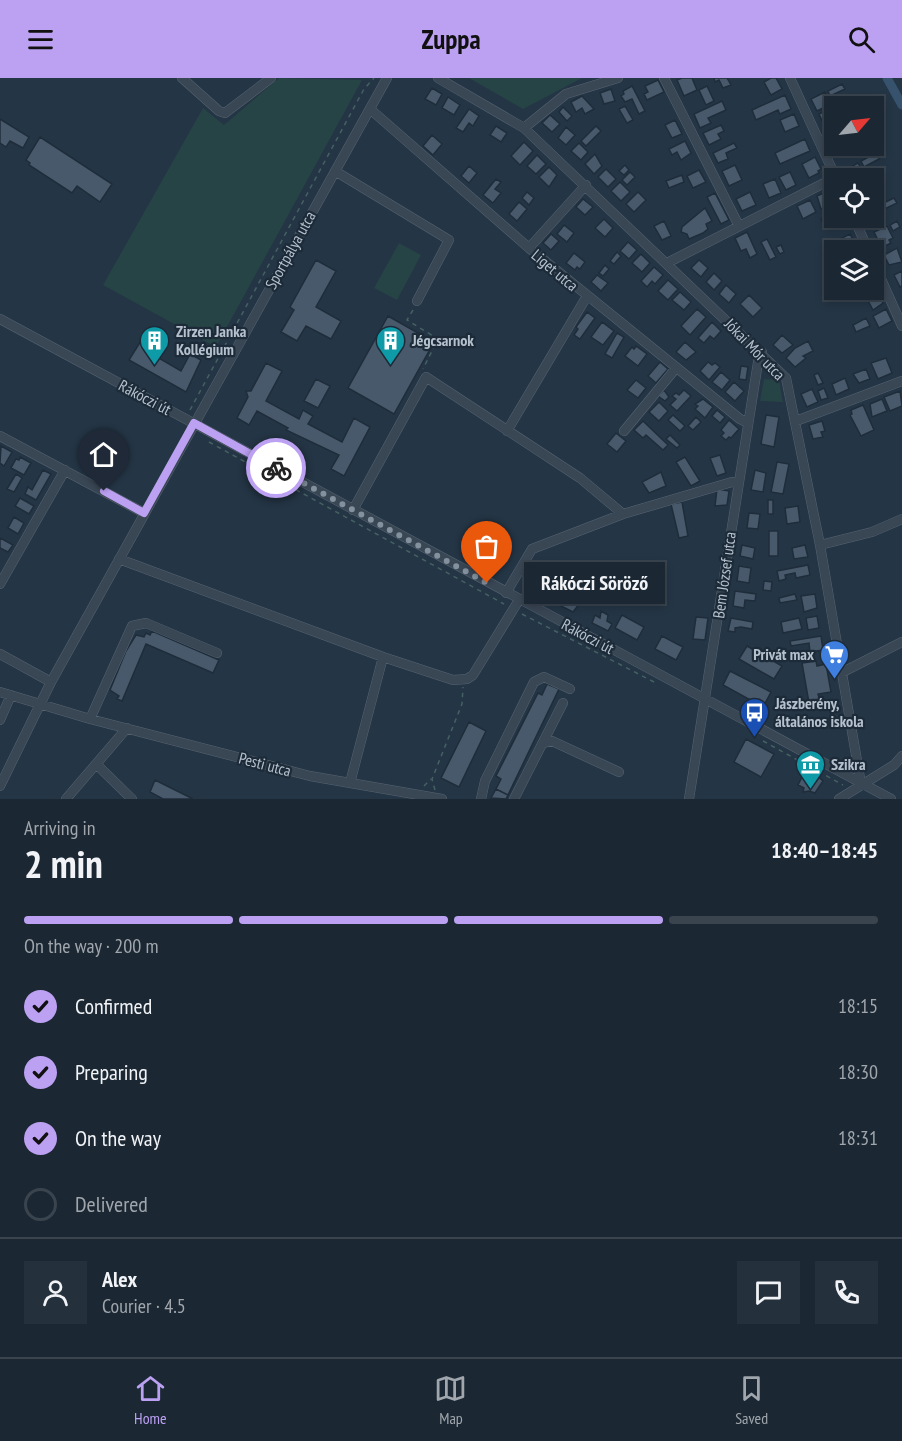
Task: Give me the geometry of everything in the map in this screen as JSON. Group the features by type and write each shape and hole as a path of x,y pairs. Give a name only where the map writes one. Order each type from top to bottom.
{"street":[{"path":"182,78 219,111 225,113 230,112 271,78"},
{"name":"Sportpálya utca","path":"0,786 51,682 387,78"},
{"name":"Jókai Mór utca","path":"438,78 524,128 762,352 786,378 820,545 861,784"},
{"path":"524,128 566,94 601,80 618,78"},
{"path":"664,78 739,226"},
{"path":"790,78 831,168"},
{"name":"Liget utca","path":"370,109 586,296 748,423"},
{"path":"334,171 449,240 417,301"},
{"path":"667,263 824,184"},
{"path":"529,248 586,185"},
{"path":"884,286 902,326"},
{"path":"507,431 586,296"},
{"name":"Rákóczi út","path":"0,319 891,799"},
{"name":"Bem József utca","path":"689,799 738,483 762,352"},
{"path":"624,431 676,368"},
{"path":"353,510 422,377 580,478 623,514"},
{"path":"796,421 902,381"},
{"path":"0,436 144,513"},
{"path":"0,584 65,470"},
{"path":"506,593 532,549 623,514 732,482 738,483"},
{"path":"820,545 872,532 902,519"},
{"path":"119,559 383,657 453,680 463,680 472,675 519,600"},
{"path":"90,719 132,627 146,623 217,653"},
{"path":"841,673 902,642"},
{"path":"0,654 51,682"},
{"path":"350,783 383,657"},
{"path":"481,799 485,781 534,682 544,677 570,689"},
{"name":"Pesti utca","path":"0,692 90,719 310,777 440,799"},
{"path":"0,720 11,695"},
{"path":"514,799 563,703"},
{"path":"66,799 127,728"},
{"path":"544,743 552,741 619,772"},
{"path":"839,799 894,765 902,756"},
{"path":"97,765 132,799"},
{"path":"74,790 81,799"}],"path":[{"path":"191,407 364,89 374,78"},
{"path":"417,301 407,320 438,339 422,377"},
{"path":"205,440 513,609 662,686"},
{"path":"440,799 432,779 462,704 463,680"},
{"path":"764,741 852,790"}],"green space":[{"path":"279,78 362,80 216,347 103,285 203,108 224,125"},
{"path":"469,78 582,78 523,109"},
{"path":"399,243 421,255 397,300 374,288"},
{"path":"764,379 779,380 783,402 760,401"}],"building":[{"path":"692,78 697,90 684,96 677,80"},
{"path":"714,78 727,78 731,85 723,88 719,80 715,82"},
{"path":"776,78 782,89 771,95 764,82"},
{"path":"658,80 664,92 647,100 644,94 648,92 645,86"},
{"path":"842,84 845,89 830,96 828,91"},
{"path":"632,86 645,111 639,114 632,99 625,102 621,96 624,94 623,91"},
{"path":"707,86 714,101 706,105 699,90"},
{"path":"432,88 442,94 436,105 425,99"},
{"path":"611,89 615,101 604,104 600,93"},
{"path":"825,92 827,96 824,96 824,108 817,111 811,99"},
{"path":"785,95 791,109 780,114 778,110 756,120 752,110"},
{"path":"582,96 594,109 585,114 582,108 576,112 571,102"},
{"path":"448,97 460,105 454,115 442,108"},
{"path":"722,101 726,110 708,118 711,123 700,128 694,114"},
{"path":"625,106 633,120 627,123 619,109"},
{"path":"563,107 572,116 567,121 559,112"},
{"path":"469,109 479,116 473,126 469,123 463,132 456,128"},
{"path":"824,112 824,125 819,114"},
{"path":"794,114 799,126 785,132 780,120"},
{"path":"550,115 560,124 552,132 542,123"},
{"path":"0,119 29,137 23,148 10,141 6,147 0,143"},
{"path":"675,120 682,134 672,138 665,125"},
{"path":"721,125 724,131 718,134 721,139 709,145 703,133"},
{"path":"496,126 507,133 501,142 490,135"},
{"path":"596,126 601,131 586,146 581,141"},
{"path":"566,127 575,135 566,145 558,138"},
{"path":"432,135 442,144 433,155 423,146"},
{"path":"40,137 112,184 100,202 77,186 72,193 29,165 30,163 26,160"},
{"path":"805,139 810,151 780,164 775,153"},
{"path":"685,141 691,153 681,160 677,152 672,155 669,149"},
{"path":"524,142 533,151 520,165 511,156"},
{"path":"579,143 588,152 581,160 571,151"},
{"path":"734,143 737,148 726,153 728,159 718,163 713,153"},
{"path":"595,154 602,166 594,174 585,164"},
{"path":"537,155 546,164 536,174 527,166"},
{"path":"870,156 878,156 879,159 864,167 861,161"},
{"path":"815,157 821,169 819,173 809,178 802,164"},
{"path":"858,163 861,168 849,168"},
{"path":"625,165 629,170 624,175 619,171"},
{"path":"735,165 742,180 729,186 722,171"},
{"path":"469,166 477,173 469,183 461,176"},
{"path":"549,167 557,175 549,187 539,177"},
{"path":"606,169 616,179 608,187 598,177"},
{"path":"699,170 706,182 693,188 687,176"},
{"path":"630,172 635,177 627,185 622,180"},
{"path":"790,172 796,185 786,190 779,177"},
{"path":"682,175 684,182 669,188 666,181"},
{"path":"496,179 501,182 495,189 501,193 493,203 483,195"},
{"path":"775,179 781,193 769,198 763,184"},
{"path":"620,182 630,192 621,201 611,191"},
{"path":"527,192 534,198 529,205 522,198"},
{"path":"638,192 646,200 634,212 626,204"},
{"path":"750,192 756,205 742,211 736,199"},
{"path":"715,193 729,220 721,224 707,197"},
{"path":"824,193 824,208 821,209 817,196"},
{"path":"894,198 897,203 884,209 884,203"},
{"path":"583,199 593,207 585,215 576,207"},
{"path":"810,200 816,212 803,219 797,206"},
{"path":"519,202 527,209 517,221 509,214"},
{"path":"705,208 712,221 706,224 708,229 689,239 687,234 681,232 682,227"},
{"path":"604,219 613,228 605,237 595,228"},
{"path":"664,221 671,236 662,240 654,226"},
{"path":"897,221 900,227 893,231 890,225"},
{"path":"564,225 574,233 567,242 557,234"},
{"path":"887,226 893,238 889,240 891,243 885,246 884,240 878,240 874,232"},
{"path":"747,232 757,254 750,258 746,249 741,251 735,238"},
{"path":"551,234 559,241 551,250 543,243"},
{"path":"850,234 853,240 838,240"},
{"path":"767,239 776,257 770,260 761,242"},
{"path":"628,242 637,250 629,259 620,251"},
{"path":"781,245 784,252 780,254 776,247"},
{"path":"897,248 902,262 889,265 884,255"},
{"path":"617,252 621,256 614,264 610,261"},
{"path":"574,253 585,262 580,269 577,267 575,270 566,263"},
{"path":"641,254 650,263 642,272 632,263"},
{"path":"316,260 336,271 316,307 341,321 331,339 306,326 297,341 281,332 294,310 290,307"},
{"path":"699,260 708,268 701,277 691,268"},
{"path":"605,265 609,269 603,276 599,273"},
{"path":"654,267 663,275 655,284 652,281 647,287 641,281"},
{"path":"902,271 902,286 900,287 894,275"},
{"path":"714,273 722,281 714,290 706,282"},
{"path":"597,275 608,283 601,291 591,282"},
{"path":"668,280 678,289 668,300 658,291"},
{"path":"726,285 736,294 729,303 719,294"},
{"path":"680,292 691,302 684,310 672,300"},
{"path":"749,295 762,308 753,317 740,304"},
{"path":"868,300 881,300 883,303 873,310"},
{"path":"697,309 706,317 690,335 681,326"},
{"path":"886,309 892,321 879,328 873,316"},
{"path":"587,312 595,318 580,339 574,335 578,329 576,327"},
{"name":"Jégcsarnok","path":"388,316 434,342 394,414 348,388"},
{"path":"866,318 870,326 856,332 853,325"},
{"path":"602,322 614,331 603,345 591,337"},
{"path":"712,322 721,331 714,339 710,336 704,343 698,338"},
{"name":"Zirzen Janka Kollégium","path":"147,331 158,337 150,353 181,371 190,354 201,360 186,392 129,360"},
{"path":"617,333 624,337 612,358 605,354"},
{"path":"782,335 793,345 782,353 773,345"},
{"path":"808,341 813,351 803,356 806,358 795,367 786,358 795,348"},
{"path":"685,342 696,352 686,360 676,352"},
{"path":"636,346 647,354 638,366 625,356 632,347 634,349"},
{"path":"886,358 892,373 878,379 871,363"},
{"path":"660,362 668,369 656,383 648,376"},
{"path":"708,362 720,367 709,380 700,371"},
{"path":"266,363 282,371 266,401 299,419 303,410 313,416 308,424 342,442 354,418 370,427 344,476 331,469 339,455 286,430 288,428 257,411 249,425 237,418 248,397 246,391 251,391"},
{"path":"741,366 748,367 746,380 739,379"},
{"path":"866,369 870,379 859,383 853,374"},
{"path":"721,372 730,380 722,390 712,382"},
{"path":"818,373 823,383 818,385 814,375"},
{"path":"845,378 849,389 836,395 832,384"},
{"path":"316,379 330,386 318,408 304,401"},
{"path":"636,380 646,388 638,398 627,390"},
{"path":"734,382 744,391 735,401 725,392"},
{"path":"824,388 828,398 821,400 818,391"},
{"path":"812,389 818,402 807,407 801,394"},
{"path":"664,390 669,397 665,401 658,396"},
{"path":"684,390 691,396 677,411 670,405 676,399 672,396 676,393 679,395"},
{"path":"900,391 902,406 890,411 884,397"},
{"path":"703,399 713,407 705,418 695,409 698,406 695,404"},
{"path":"882,399 887,411 872,417 870,404"},
{"path":"659,402 668,411 659,421 649,412"},
{"path":"863,405 874,430 861,436 850,415 851,410"},
{"path":"717,410 725,417 720,423 712,416"},
{"path":"673,415 685,426 680,431 668,420"},
{"path":"766,415 779,417 774,447 761,444"},
{"path":"696,417 701,422 693,430 688,426"},
{"path":"729,420 739,429 726,440 721,436 724,433 721,430"},
{"path":"643,421 668,445 663,450 646,435 643,438 634,430"},
{"path":"822,421 825,431 821,432 823,437 813,439 809,425"},
{"path":"616,433 626,441 617,452 607,444"},
{"path":"670,435 680,445 677,448 666,439"},
{"path":"1,446 12,452 4,466 0,463"},
{"path":"720,455 726,473 717,476 710,458"},
{"path":"20,457 31,463 24,475 11,468 16,459 19,460"},
{"path":"685,457 700,481 691,486 676,462"},
{"path":"777,462 789,464 783,494 771,492"},
{"path":"43,470 51,474 36,500 25,494 28,487 32,490"},
{"path":"755,470 766,473 763,492 751,490"},
{"path":"661,472 666,486 649,493 642,482"},
{"path":"16,474 22,478 14,492 7,489"},
{"path":"717,489 729,491 727,505 715,506"},
{"path":"20,498 34,506 29,514 15,506"},
{"path":"768,500 773,500 773,514 768,514"},
{"path":"682,502 688,536 679,538 671,504"},
{"path":"798,506 800,522 787,524 785,508"},
{"path":"749,513 760,514 758,529 747,528"},
{"path":"14,517 24,523 18,534 8,528"},
{"path":"769,531 778,531 778,556 769,556"},
{"path":"0,538 13,545 8,552 0,548"},
{"path":"742,545 755,548 753,559 740,556"},
{"path":"805,545 808,557 794,559 792,548"},
{"path":"808,565 810,575 796,578 795,573 785,575 786,579 779,581 777,571"},
{"path":"739,566 751,568 749,583 737,581"},
{"path":"544,573 565,584 558,597 537,586"},
{"path":"628,575 650,587 639,603 622,593"},
{"path":"764,581 772,582 771,591 763,590"},
{"path":"735,591 756,594 755,601 745,600 744,608 733,606"},
{"path":"567,592 583,599 573,612 561,606"},
{"path":"795,594 797,600 780,603 779,598"},
{"path":"815,594 817,608 804,612 801,596"},
{"path":"601,611 608,615 607,621 612,624 608,631 592,623 595,615 600,618"},
{"path":"622,615 644,627 637,640 615,628"},
{"path":"817,616 819,628 808,630 806,618"},
{"path":"696,617 708,618 705,640 693,639"},
{"path":"731,618 753,622 752,629 741,627 735,628 735,632 728,631"},
{"path":"799,618 802,629 783,633 781,622"},
{"path":"152,631 219,660 213,673 146,644 122,701 117,699 119,696 110,690 126,651 136,635 144,637 146,633 150,635"},
{"path":"662,636 683,647 676,660 655,649"},
{"path":"821,636 823,650 810,652 809,643 791,646 790,641"},
{"path":"747,646 782,666 774,679 739,659"},
{"path":"816,661 817,666 826,664 831,692 818,694 820,701 809,703 802,663"},
{"path":"730,671 771,692 763,707 723,685"},
{"path":"547,684 559,689 508,795 496,789 501,779 496,776 538,693 542,695"},
{"path":"469,722 486,731 459,787 441,778"},
{"path":"746,739 774,754 761,777 734,762"},
{"path":"805,771 814,773 823,781 815,793 803,792 804,788 798,785"},
{"path":"155,780 193,799 163,799 150,792"},
{"path":"496,789 508,795 506,799 491,798"}],"waterway":[{"path":"887,78 902,105"}],"way so far":[{"path":"276,468 487,583"}],"place":[{"name":"Zirzen Janka Kollégium","path":"155,366"},
{"name":"Jégcsarnok","path":"391,366"},
{"name":"Rákóczi Söröző","path":"487,583"},
{"name":"Privát max","path":"835,680"},
{"name":"Jászberény, általános iskola","path":"754,738"},
{"name":"Szikra","path":"810,790"}],"route":[{"path":"104,491 144,513 194,423 276,468"}]}
